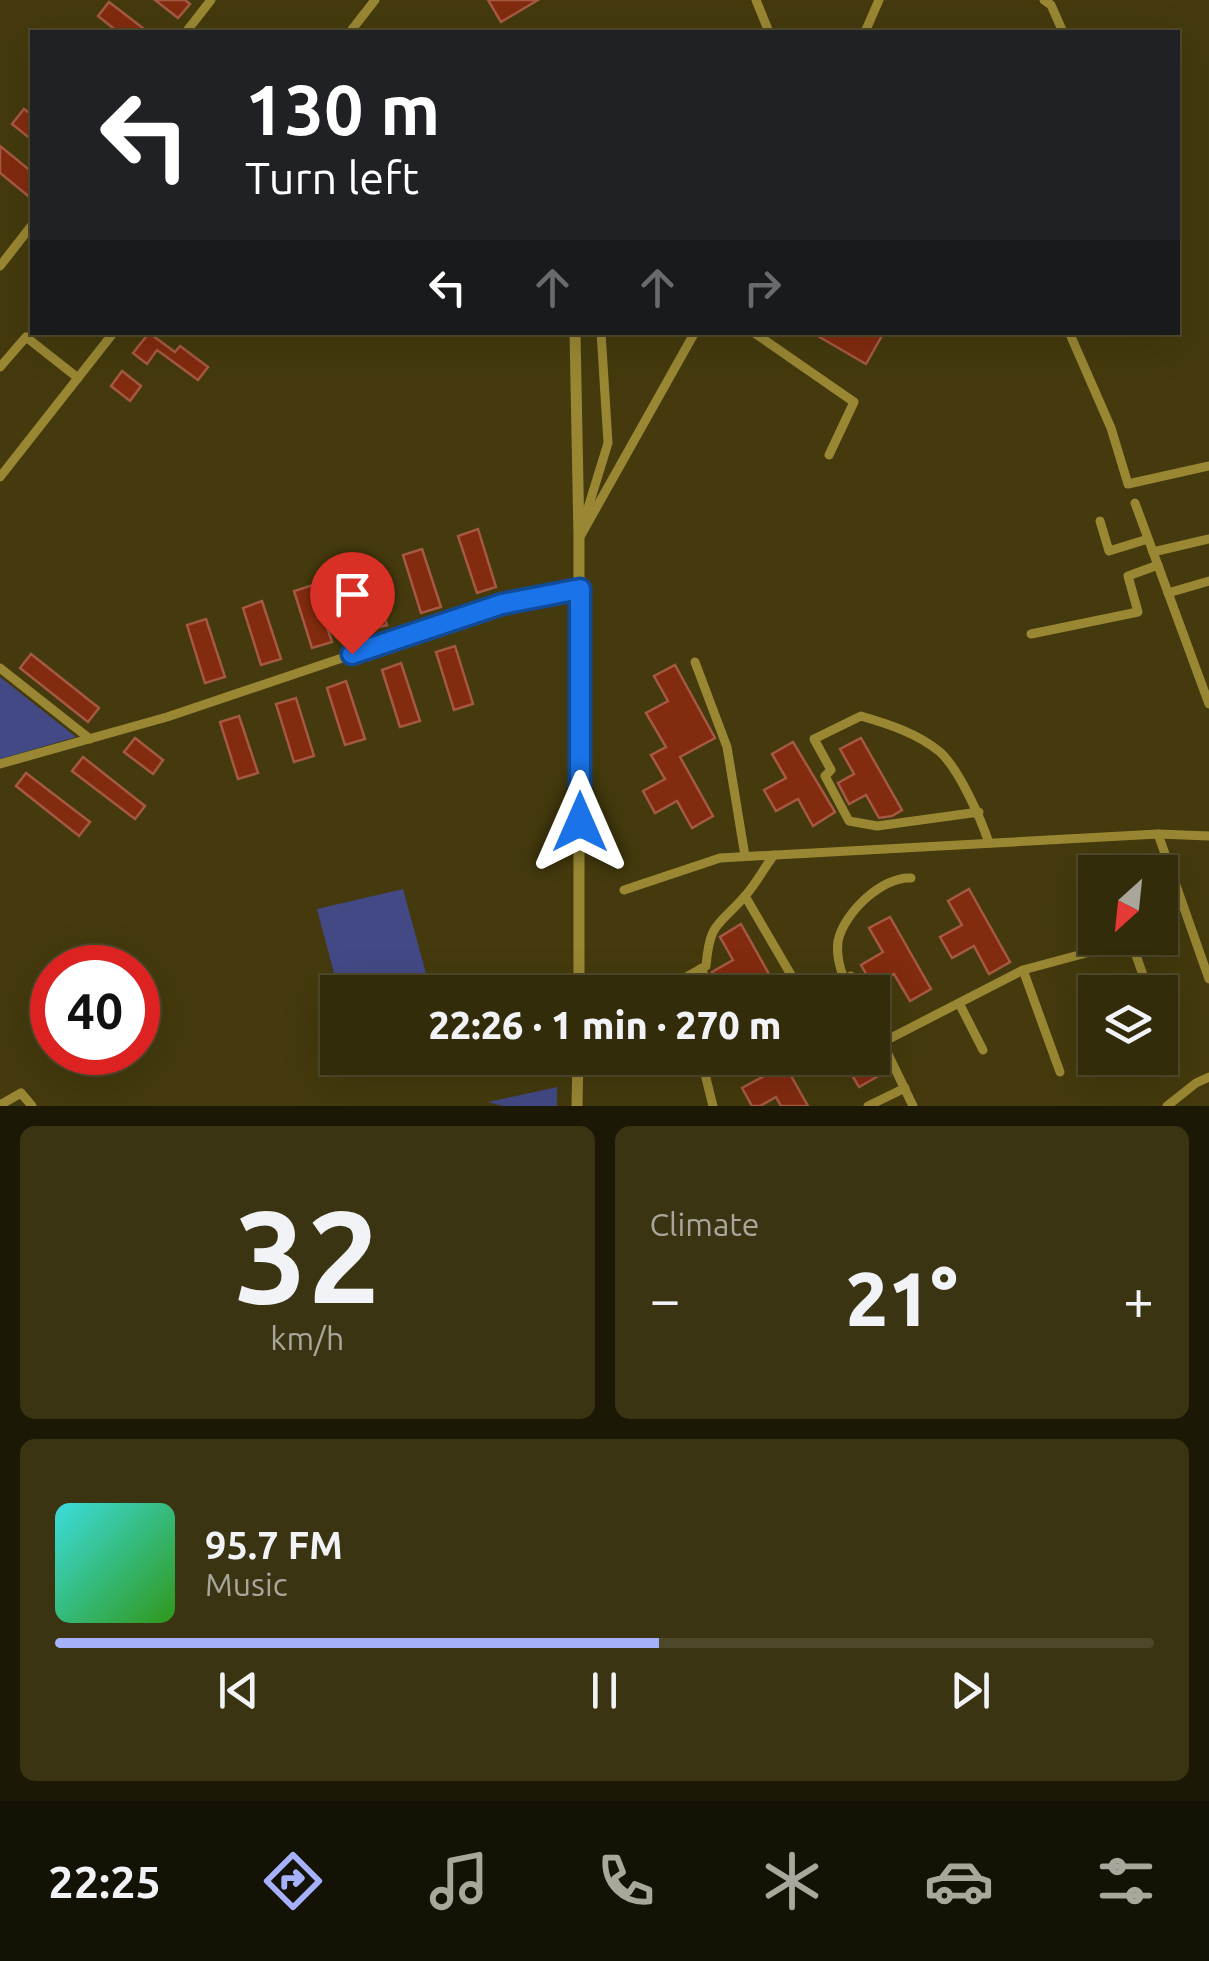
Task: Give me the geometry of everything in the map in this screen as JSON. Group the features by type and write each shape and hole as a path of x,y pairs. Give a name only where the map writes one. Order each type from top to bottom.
{"street":[{"path":"188,30 212,0"},
{"path":"352,30 375,0"},
{"path":"756,0 767,30"},
{"path":"866,30 879,0"},
{"path":"1044,0 1051,5 1062,30"},
{"path":"0,266 30,228"},
{"path":"0,477 112,335"},
{"path":"576,335 580,537 578,975"},
{"path":"580,537 608,443 601,335"},
{"path":"580,537 693,335"},
{"path":"757,335 854,402 829,456"},
{"path":"1070,335 1111,428 1128,484 1209,466"},
{"path":"0,367 26,338 78,378"},
{"path":"1135,504 1209,704"},
{"path":"1100,522 1109,551 1148,539"},
{"path":"1153,552 1209,539"},
{"path":"1031,634 1138,612 1128,576 1158,566"},
{"path":"1168,593 1209,580"},
{"path":"0,764 168,717 502,604 580,589"},
{"path":"694,662 727,747 745,856"},
{"path":"0,668 90,739"},
{"path":"978,812 877,826 849,821 825,776 831,770 814,740 860,716 898,726 942,754 978,812 990,843"},
{"path":"624,890 720,858 1158,834 1209,836"},
{"path":"1158,834 1165,855"},
{"path":"690,975 706,966 708,936 745,896 774,855"},
{"path":"842,975 837,960 838,940 845,921 867,898 898,877 912,878"},
{"path":"1178,891 1209,979"},
{"path":"745,896 791,975"},
{"path":"890,1038 1023,970 1130,941 1143,975"},
{"path":"700,969 704,975"},
{"path":"1023,970 1060,1072"},
{"path":"959,1003 983,1050"},
{"path":"890,1057 913,1106"},
{"path":"577,1106 578,1075"},
{"path":"705,1075 713,1106"},
{"path":"1168,1106 1209,1077"},
{"path":"868,1106 905,1088"},
{"path":"0,1105 21,1093 32,1106"}],"shaded area":[{"path":"0,677 76,737 0,759"},
{"path":"403,889 426,975 334,975 317,909"},
{"path":"557,1087 557,1106 503,1106 488,1102"}],"building":[{"path":"155,0 185,0 190,4 178,18"},
{"path":"488,0 538,0 501,22"},
{"path":"109,2 145,30 116,30 98,16"},
{"path":"24,109 30,114 30,138 12,124"},
{"path":"0,146 30,170 30,197 0,173"},
{"path":"147,335 152,335 175,352 180,346 208,367 198,380 157,350 147,364 133,353"},
{"path":"816,335 882,335 866,364"},
{"path":"122,371 141,386 130,401 111,386"},
{"path":"478,529 496,587 477,593 458,536"},
{"path":"422,549 441,607 421,613 403,555"},
{"path":"368,567 387,625 367,630 349,573"},
{"path":"313,585 332,642 312,648 294,591"},
{"path":"262,601 281,659 261,665 243,608"},
{"path":"206,619 225,677 205,683 187,625"},
{"path":"455,646 473,704 454,710 436,652"},
{"path":"31,654 99,708 88,722 20,668"},
{"path":"401,663 420,721 400,727 382,670"},
{"path":"675,665 715,738 680,757 713,816 692,828 677,801 655,813 643,791 665,779 651,755 666,747 646,713 668,701 654,676"},
{"path":"346,681 365,739 345,745 327,688"},
{"path":"296,698 314,756 294,762 276,704"},
{"path":"239,716 258,773 238,779 220,722"},
{"path":"135,738 163,760 153,774 124,752"},
{"path":"861,738 902,810 892,816 879,818 866,795 849,804 838,783 854,774 840,749"},
{"path":"793,742 835,812 813,826 798,799 776,811 764,790 786,778 772,754"},
{"path":"83,757 145,806 135,819 72,771"},
{"path":"26,773 90,822 79,836 16,786"},
{"path":"969,889 1010,962 989,974 974,946 952,958 940,937 962,925 948,901"},
{"path":"890,917 931,989 910,1001 894,974 867,975 861,965 883,952 869,928"},
{"path":"741,924 770,975 714,975 712,972 733,960 720,937"},
{"path":"791,1075 808,1106 781,1106 776,1097 752,1106 742,1088 764,1076"},
{"path":"852,1075 880,1075 859,1087"}],"route":[{"path":"352,654 502,604 580,589 580,822"}]}
